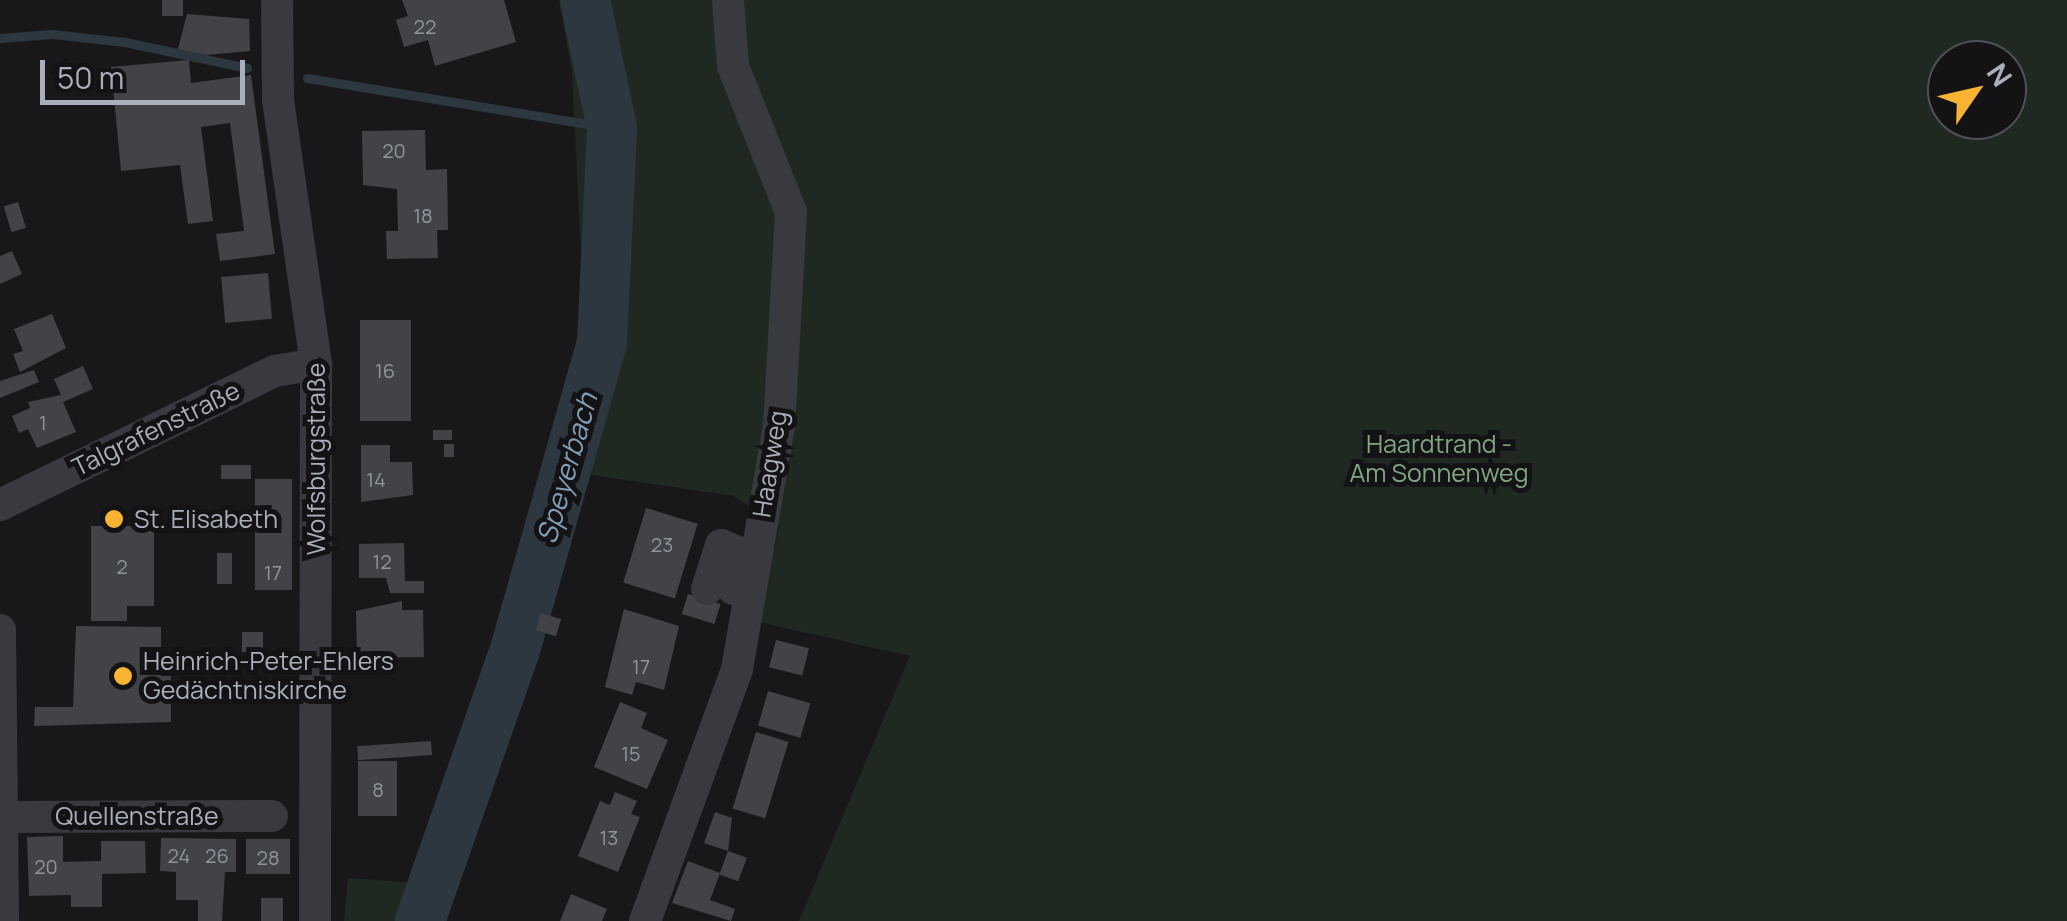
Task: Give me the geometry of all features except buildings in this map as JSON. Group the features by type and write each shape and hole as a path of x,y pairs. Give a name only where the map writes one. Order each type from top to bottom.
{"street":[{"name":"Wolfsburgstraße","path":"278,0 278,100 316,364 315,921"},
{"name":"Haagweg","path":"645,921 727,702 742,645 778,427 790,212 733,66 728,0"},
{"name":"Talgrafenstraße","path":"0,505 275,371 316,364"},
{"path":"708,589 721,545 738,552 728,619 742,645"},
{"path":"0,630 4,921"},
{"name":"Quellenstraße","path":"2,817 272,816"}],"green space":[{"name":"Haardtrand - Am Sonnenweg","path":"559,0 2067,0 2067,921 799,921 910,656 759,622 779,527 734,496 592,475 572,72"},
{"path":"348,878 420,883 409,921 344,921"}],"waterway":[{"name":"Speyerbach","path":"420,921 515,650 602,342 612,128 585,0"},
{"path":"0,38 52,34 125,42 247,68"},
{"path":"307,78 612,128"}],"place":[{"name":"St. Elisabeth","path":"114,519"},
{"name":"Heinrich-Peter-Ehlers Gedächtniskirche","path":"123,676"}]}
